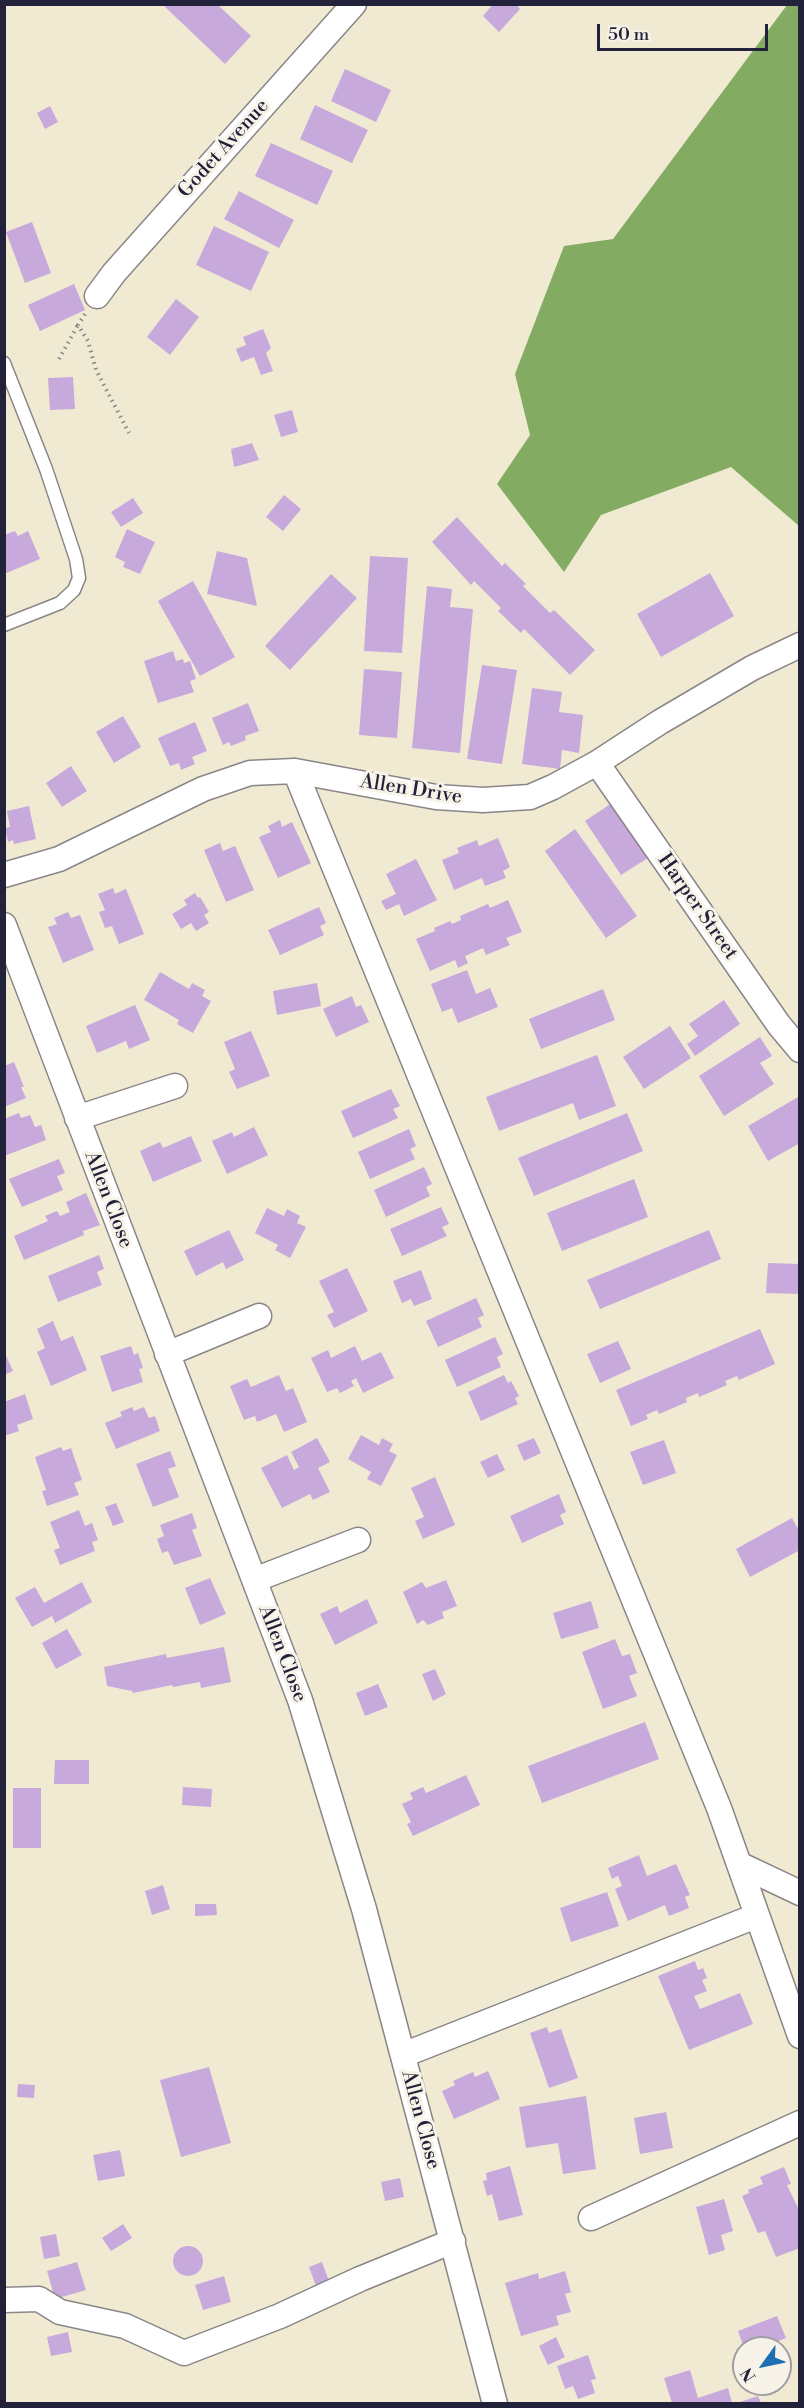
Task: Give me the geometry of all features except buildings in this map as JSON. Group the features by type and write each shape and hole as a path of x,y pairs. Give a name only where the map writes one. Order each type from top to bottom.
{"street":[{"name":"Godet Avenue","path":"97,296 114,273 354,4"},
{"name":"Allen Drive","path":"4,875 58,859 223,781 250,773 295,771 436,796 483,800 530,797 597,763 660,722 752,668 800,645"},
{"name":"Harper Street","path":"597,763 779,1025 800,1050"},
{"path":"295,771 741,1865 756,1916 800,2036"},
{"name":"Allen Close","path":"4,926 300,1700 364,1909 495,2403"},
{"path":"77,1118 175,1086"},
{"path":"167,1354 259,1316"},
{"path":"254,1580 358,1540"},
{"path":"741,1865 800,1893"},
{"path":"403,2055 756,1916"},
{"path":"591,2218 800,2123"},
{"path":"4,2300 39,2299 60,2312 125,2326 183,2353 280,2316 360,2279 453,2241"}],"lane":[{"path":"4,363 46,469 76,559 79,578 74,590 60,603 4,625"}],"path":[{"path":"59,359 97,296"},
{"path":"78,325 88,341 96,370 129,434"}],"green space":[{"path":"787,5 800,5 799,526 731,467 601,515 564,572 497,484 530,435 515,374 564,246 613,239"}]}
